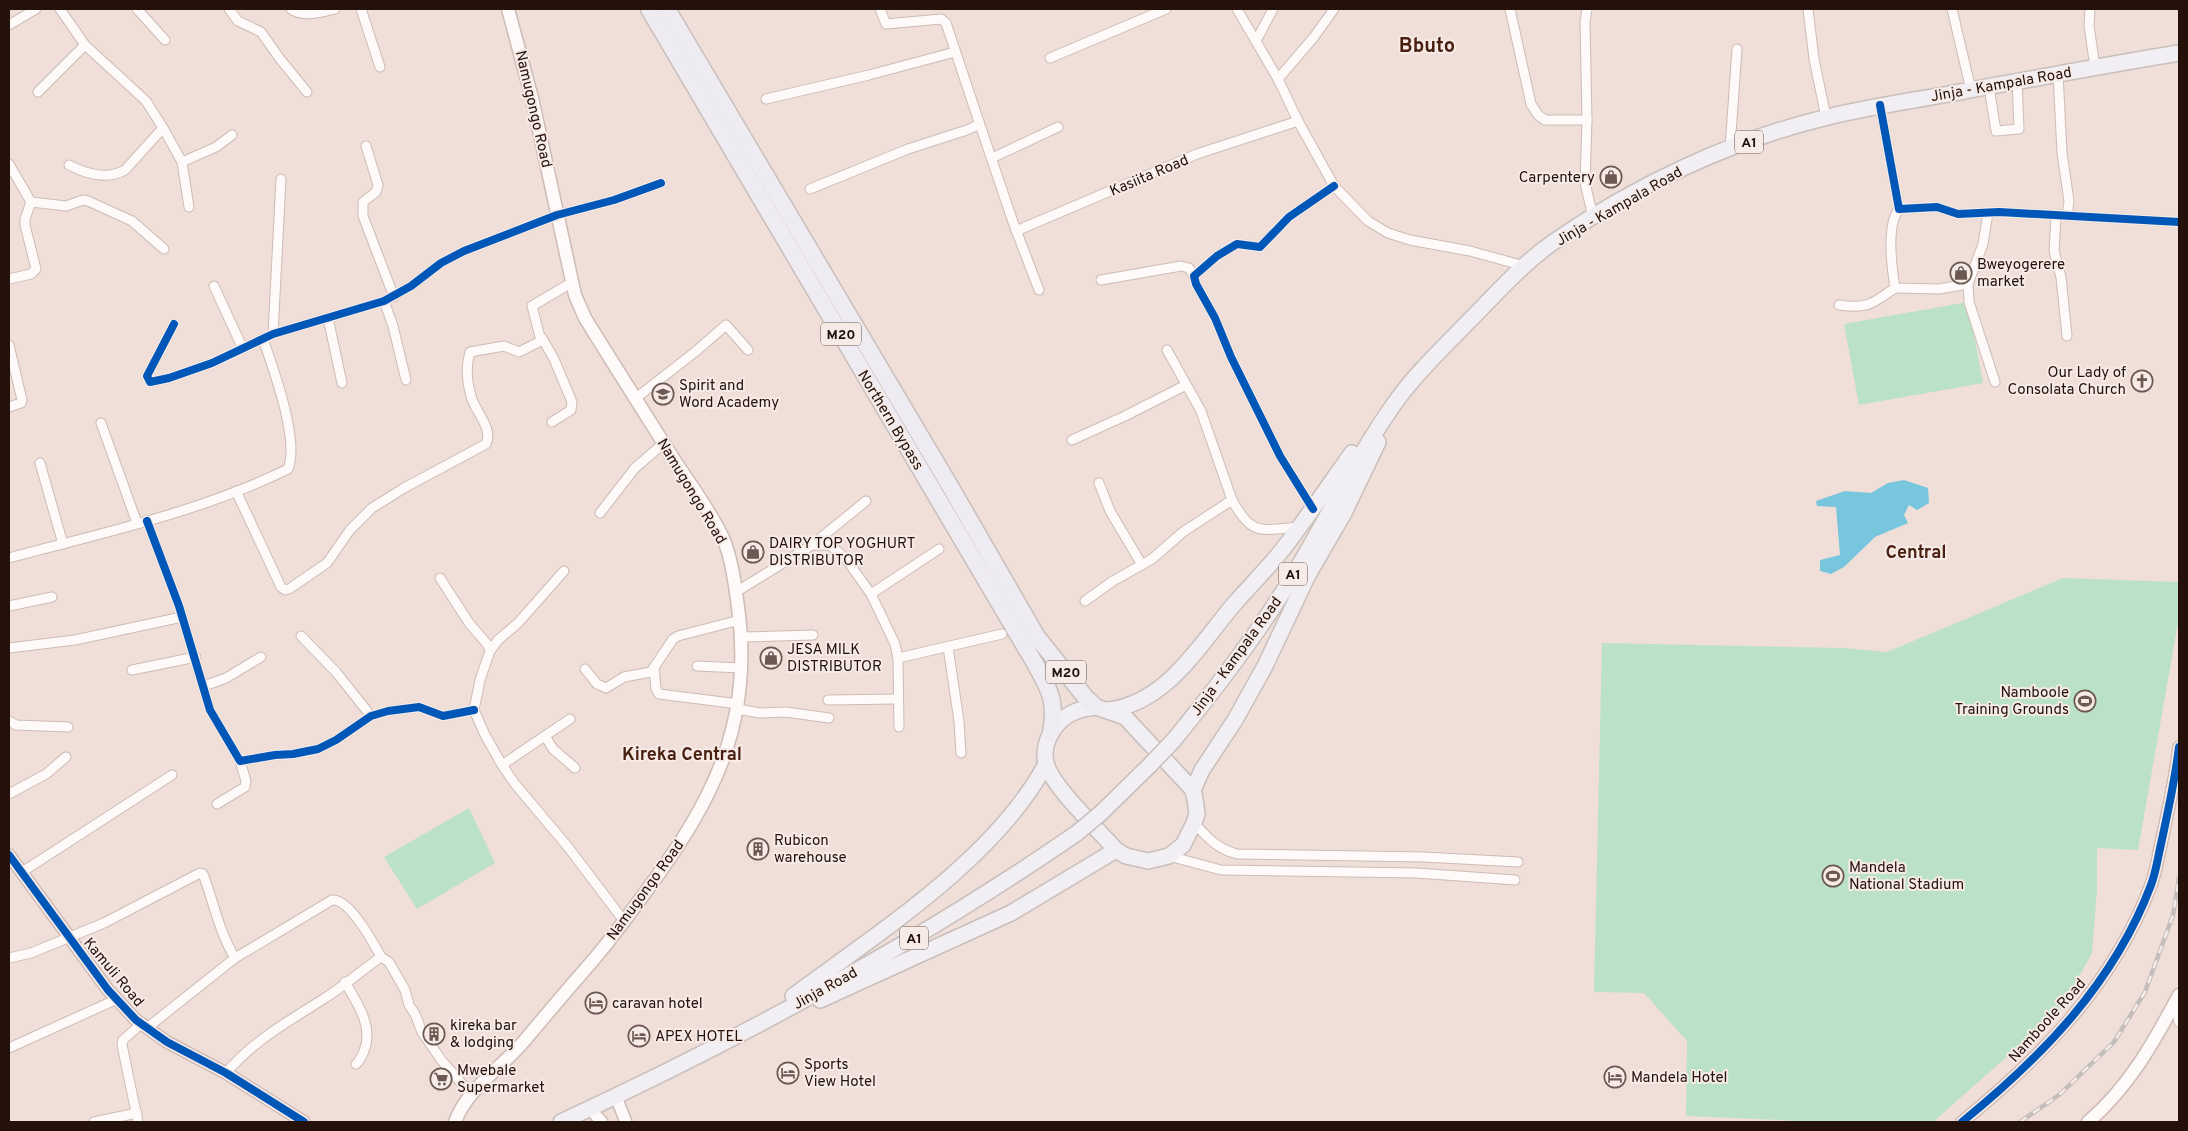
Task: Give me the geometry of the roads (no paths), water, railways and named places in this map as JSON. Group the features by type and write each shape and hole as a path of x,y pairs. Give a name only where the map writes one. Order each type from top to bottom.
{"highway":[{"name":"Northern Bypass","path":"649,9 1033,660 1049,690 1053,702 1051,733"},
{"name":"Northern Bypass","path":"667,9 950,486 1037,637 1086,698 1101,709"},
{"name":"Jinja - Kampala Road","path":"1077,833 1101,813 1173,741 1234,663 1288,583 1356,462 1399,398 1436,355 1524,266 1551,244 1593,217 1648,186 1730,148 1826,117 1880,105 2179,53"},
{"path":"1101,709 1125,717 1192,790 1196,810 1194,823 1183,845 1169,856 1148,861 1126,856 1116,850 1056,783 1046,764 1045,754 1051,733 1060,719 1069,713 1101,709 1123,708 1136,703 1154,693 1180,670 1283,549 1367,432 1399,398"},
{"path":"1192,790 1202,770 1235,720 1261,674 1308,575 1344,512 1399,398"},
{"path":"745,1032 941,885 985,844 1036,781 1046,764"},
{"name":"Jinja Road","path":"561,1122 616,1097 745,1032 927,931 999,886 1077,833"},
{"path":"745,1032 801,1009 985,926 1011,913 1116,850"}],"main road":[{"name":"Namugongo Road","path":"455,1122 472,1094 526,1040 624,921 668,862 705,803 721,767 738,706 741,668 742,637 736,592 722,538 585,318 571,283 534,105 508,9"},
{"path":"2088,1122 2120,1090 2138,1066 2177,998"}],"street":[{"path":"9,25 36,9"},
{"path":"60,9 85,45 146,101 182,162 189,207"},
{"path":"137,9 165,40"},
{"path":"228,9 238,21 261,32 307,92"},
{"path":"291,9 299,13 335,9"},
{"path":"361,9 380,67"},
{"path":"880,9 883,22 890,24 941,19 946,23 1016,231 1039,290"},
{"path":"1050,58 1166,9"},
{"path":"1237,9 1278,80 1334,186 1368,221 1388,233 1410,240 1470,250 1524,266"},
{"path":"1256,41 1273,9"},
{"path":"1278,80 1314,37 1334,9"},
{"path":"1510,9 1521,50 1531,104 1545,120 1587,120"},
{"path":"1587,9 1585,22 1587,120 1585,183 1593,217"},
{"path":"1808,9 1814,59 1826,117"},
{"path":"1952,9 1971,90"},
{"path":"2090,9 2089,26 2095,67"},
{"path":"38,92 85,45"},
{"path":"1730,148 1737,49"},
{"path":"766,99 956,52"},
{"path":"2058,73 2062,153 2069,201 2067,216"},
{"path":"1989,87 1996,131 2019,129 2017,81"},
{"path":"1880,105 1899,209"},
{"name":"Kasiita Road","path":"1016,231 1197,154 1298,121"},
{"path":"810,189 908,149 967,130 976,126 979,122"},
{"path":"992,158 1058,127"},
{"path":"69,165 92,174 117,174 125,170 163,128"},
{"path":"182,162 216,146 232,134"},
{"path":"366,146 378,185 376,192 363,202 363,216 394,297"},
{"path":"9,164 31,202 25,219 25,225 36,269 31,274 9,279"},
{"path":"273,334 281,179"},
{"path":"174,324 148,376 150,382 169,378 204,366 273,334 384,301 394,297 441,263 464,251 557,215 614,200 661,183"},
{"path":"1194,276 1217,256 1237,244 1255,248 1260,247 1289,217 1334,186"},
{"path":"31,202 66,206 83,200 88,201 132,221 164,249"},
{"path":"1895,288 1891,246 1894,215 1899,209 1937,207 1958,214 2056,214 2179,222"},
{"path":"1988,213 1983,244 1968,284 1970,307 1995,382"},
{"path":"2056,214 2054,251 2061,277 2066,336"},
{"path":"1101,280 1181,266 1189,268 1215,318 1280,456 1313,509"},
{"path":"552,422 571,410 572,402 554,359 542,338 532,306 571,283"},
{"path":"1839,305 1858,308 1865,306 1895,288 1939,289 1968,284"},
{"path":"214,286 243,349"},
{"path":"384,301 394,326 406,380"},
{"path":"328,318 342,383"},
{"path":"636,398 726,325 748,350"},
{"path":"236,492 281,588 284,590 290,589 327,563 350,530 372,508 412,483 486,444 488,436 471,398 468,360 470,352 504,346 519,352 541,341 542,338"},
{"path":"9,558 147,521 236,492 288,469 292,453 288,424 276,376 263,339"},
{"path":"9,345 22,400 21,403 9,407"},
{"path":"1167,350 1200,411 1232,500 1249,526 1256,530 1299,527"},
{"path":"1072,440 1125,416 1186,384"},
{"path":"101,424 137,524"},
{"path":"600,512 635,468 664,443"},
{"path":"40,463 63,544"},
{"path":"1099,483 1118,526 1142,565"},
{"path":"736,592 812,544 866,500"},
{"path":"1085,601 1113,581 1142,565 1183,532 1232,500"},
{"path":"147,521 196,657 210,710 240,761 246,781 245,787 218,804"},
{"path":"812,544 830,545 846,559 871,594 895,644 898,658 899,728"},
{"path":"871,594 939,549"},
{"path":"564,571 518,623 498,640 490,650 480,680 474,710 502,765 624,921"},
{"path":"440,578 469,623 490,650"},
{"path":"9,606 52,597"},
{"path":"9,648 75,640 182,617"},
{"path":"585,669 597,684 606,688 624,677 650,672 673,639 740,620"},
{"path":"898,658 1002,634"},
{"path":"742,637 813,635"},
{"path":"301,636 336,672 371,716"},
{"path":"948,647 959,721 961,753"},
{"path":"132,670 196,657"},
{"path":"204,686 226,678 262,657"},
{"path":"697,666 741,668"},
{"path":"654,667 658,693 738,706 760,713 786,712 828,718"},
{"path":"828,700 898,699"},
{"path":"240,761 318,749 336,740 371,716 412,707 419,707 443,716 474,710"},
{"path":"502,765 570,719"},
{"path":"9,721 16,725 68,727"},
{"path":"545,736 553,749 575,768"},
{"name":"Namboole Road","path":"1962,1122 2043,1049 2083,1004 2114,960 2134,923 2152,883 2174,786 2179,747"},
{"path":"9,794 46,774 66,756"},
{"path":"22,872 172,775"},
{"path":"1194,823 1217,846 1224,851 1237,854 1424,857 1518,862"},
{"name":"Kamuli Road","path":"9,855 116,1000 144,1026 168,1042 226,1073 304,1122"},
{"path":"1169,856 1221,870 1417,873 1515,880"},
{"path":"9,958 31,953 104,923 200,873 208,888 222,933 235,958"},
{"path":"94,1122 138,1118 122,1045 123,1040 235,958 332,900 337,899 350,909 381,957 389,962 405,990 409,1005 415,1014 422,1032 447,1067 472,1094"},
{"path":"226,1073 249,1048 287,1020 327,997 381,957"},
{"path":"346,982 365,1019 367,1029 368,1039 359,1063 356,1064"},
{"path":"2177,998 2179,1022"},
{"path":"9,1048 116,1000"},
{"path":"616,1097 626,1122"},
{"path":"590,1109 602,1122"}],"water":[{"path":"1904,480 1928,488 1929,503 1917,510 1909,505 1904,515 1908,523 1875,537 1844,567 1831,574 1820,571 1820,560 1840,555 1836,507 1817,506 1816,501 1845,491 1871,493 1888,483"}],"railway":[{"path":"2020,1122 2059,1095 2114,1042 2145,992 2173,915 2179,878"}],"place":[{"name":"Carpentery","path":"1611,177"},
{"name":"Bweyogerere market","path":"1961,273"},
{"name":"Our Lady of Consolata Church","path":"2142,381"},
{"name":"Spirit and Word Academy","path":"663,394"},
{"name":"DAIRY TOP YOGHURT DISTRIBUTOR","path":"753,552"},
{"name":"JESA MILK DISTRIBUTOR","path":"771,658"},
{"name":"Namboole Training Grounds","path":"2085,701"},
{"name":"Rubicon warehouse","path":"758,849"},
{"name":"Mandela National Stadium","path":"1833,876"},
{"name":"caravan hotel","path":"596,1003"},
{"name":"kireka bar & lodging","path":"434,1034"},
{"name":"APEX HOTEL","path":"639,1036"},
{"name":"Sports View Hotel","path":"788,1073"},
{"name":"Mandela Hotel","path":"1615,1077"},
{"name":"Mwebale Supermarket","path":"441,1079"}],"district":[{"name":"Bbuto","path":"1427,45"},
{"name":"Central","path":"1916,552"},
{"name":"Kireka Central","path":"682,754"}]}
